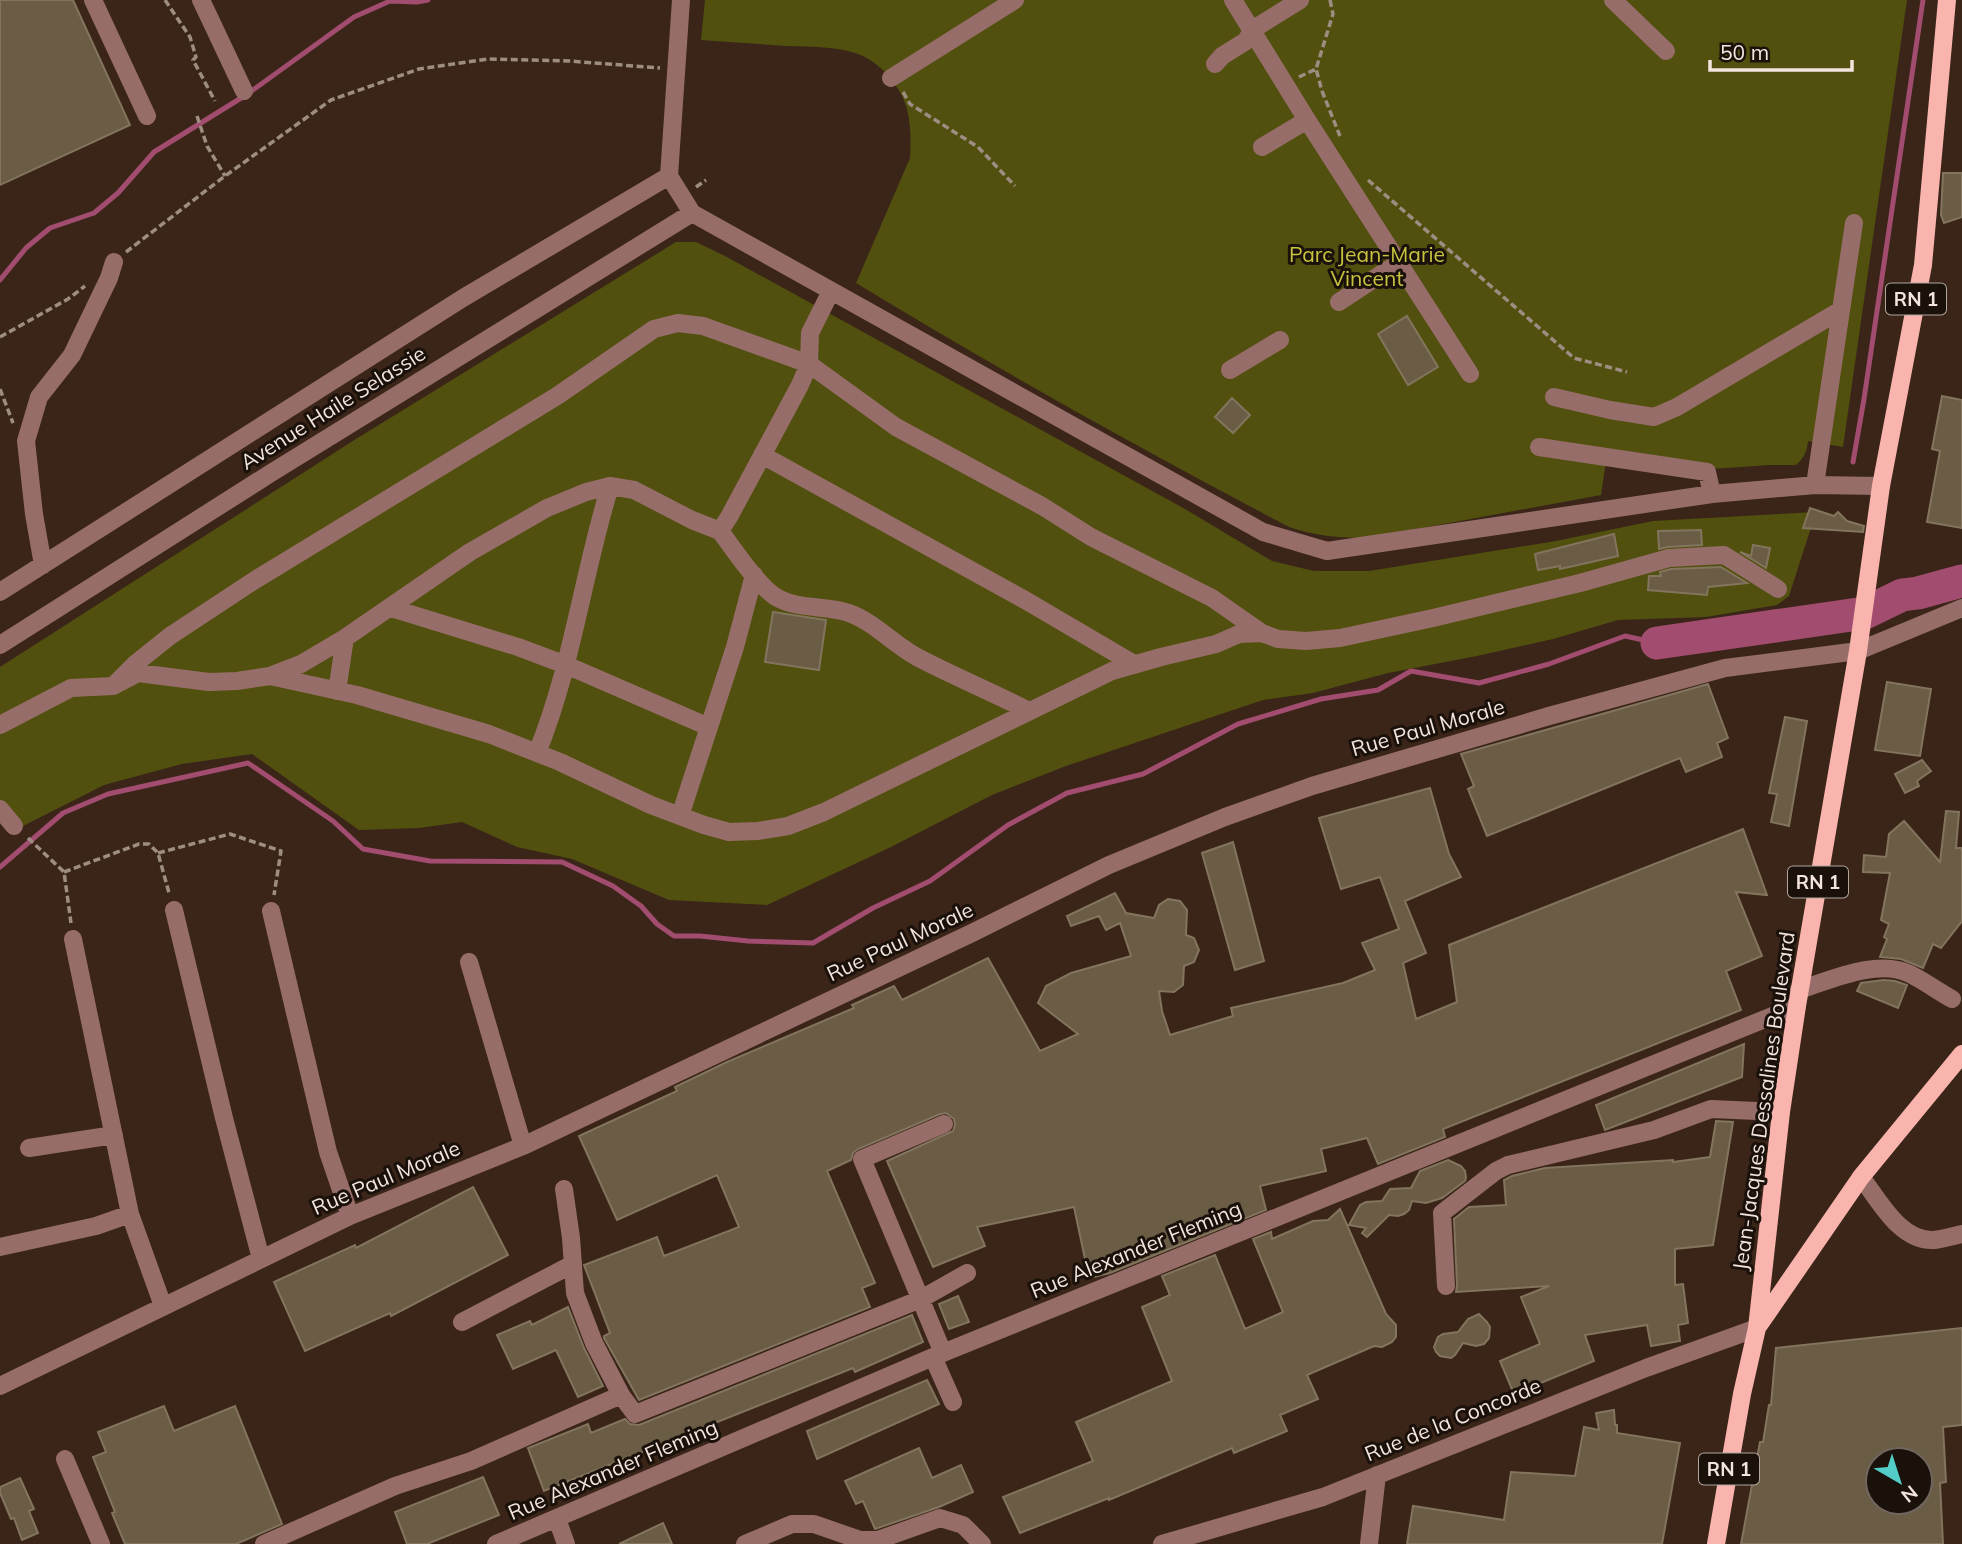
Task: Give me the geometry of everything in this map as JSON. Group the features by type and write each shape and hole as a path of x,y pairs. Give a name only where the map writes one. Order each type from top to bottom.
{"main road":[{"name":"RN 1","path":"1881,486 1923,265 1947,0"},
{"name":"Jean-Jacques Dessalines Boulevard","path":"1716,1544 1742,1394 1757,1328 1781,1112 1858,651 1881,486"},
{"path":"1757,1328 1861,1177 1962,1054"}],"street":[{"path":"93,0 147,116"},
{"path":"201,0 244,91"},
{"path":"681,0 669,176 692,213 1263,532 1327,551 1712,494 1815,485 1881,486"},
{"path":"892,77 1014,0"},
{"path":"1233,0 1470,374"},
{"path":"1215,64 1222,55 1246,41 1252,30 1300,0"},
{"path":"1613,0 1665,51"},
{"path":"1262,146 1307,120"},
{"name":"Avenue Haile Selassie","path":"0,592 463,298 669,176"},
{"name":"Avenue Haile Selassie","path":"0,645 271,473 692,213"},
{"path":"1815,485 1854,223"},
{"path":"43,565 26,441 39,397 72,355 109,278 114,261"},
{"path":"1339,302 1398,263"},
{"path":"720,531 809,364 810,333 831,291"},
{"path":"1554,397 1654,417 1677,407 1841,310"},
{"path":"113,686 135,664 181,629 255,580 557,397 654,329 678,323 703,326 809,364 896,427 1042,506 1091,537 1212,598 1262,633 1278,639 1306,641 1340,638 1553,589 1669,558 1724,555 1778,589"},
{"path":"1230,370 1280,340"},
{"path":"1538,447 1707,472 1712,494"},
{"path":"762,455 1025,600 1134,664"},
{"path":"0,725 71,688 113,686 138,673 209,682 237,681 270,676 301,664 391,608 470,552 547,508 586,492 610,486 634,490 692,520 720,531 774,596 796,605 847,612 868,622 916,656 1029,711"},
{"path":"537,753 555,707 596,533 610,486"},
{"path":"680,816 735,647 754,575"},
{"path":"391,608 518,647 709,727"},
{"name":"Rue Paul Morale","path":"0,1386 350,1216 523,1146 1109,865 1225,817 1312,786 1725,667 1858,651 1962,608"},
{"path":"270,676 337,691 489,734 680,816 729,832 758,831 788,826 824,812 1112,671 1216,644 1240,634 1262,633"},
{"path":"337,691 345,638"},
{"path":"0,809 15,826"},
{"path":"174,910 261,1259"},
{"path":"271,911 328,1152 350,1216"},
{"path":"73,939 130,1214 163,1306"},
{"path":"469,962 523,1146"},
{"name":"Rue Alexander Fleming","path":"496,1544 938,1355 1864,969 1907,972 1952,999"},
{"path":"1446,1286 1442,1213 1496,1171 1508,1165 1654,1130 1711,1109 1781,1112"},
{"path":"944,1124 862,1159 921,1299 953,1402"},
{"path":"29,1149 114,1135"},
{"path":"1861,1177 1896,1224 1919,1238 1933,1240 1962,1234"},
{"path":"564,1189 575,1293 594,1342 621,1395 635,1414 921,1299 967,1273"},
{"path":"0,1247 96,1226 130,1214"},
{"path":"462,1322 573,1264"},
{"name":"Rue de la Concorde","path":"1162,1544 1323,1497 1646,1368 1757,1328"},
{"path":"264,1544 395,1486 471,1461 621,1395"},
{"path":"65,1459 102,1544"},
{"path":"1369,1544 1377,1475"},
{"path":"745,1544 792,1524 814,1524 860,1540 878,1540 940,1518 963,1525 982,1544"},
{"path":"557,1519 566,1544"}],"path":[{"path":"165,0 190,37 196,57 192,60 215,102"},
{"path":"1330,0 1333,14 1316,69 1344,145"},
{"path":"114,261 225,176 331,100 419,69 488,59 569,61 676,69"},
{"path":"892,77 910,104 978,147 1015,186"},
{"path":"197,116 207,146 225,176"},
{"path":"1359,172 1574,358 1627,372"},
{"path":"0,337 68,299 86,284"},
{"path":"15,826 64,872 73,939"},
{"path":"158,853 230,834 281,851 271,911"},
{"path":"64,872 139,844 149,844 158,853 174,910"}],"green space":[{"name":"Parc Jean-Marie Vincent","path":"705,0 1907,0 1843,447 1808,441 1805,454 1796,465 1711,469 1607,454 1601,495 1368,538 1328,536 1289,527 1071,408 856,283 910,158 909,121 900,92 882,69 850,51 701,40"},
{"path":"676,242 696,242 725,256 1185,509 1272,561 1314,571 1369,571 1556,541 1653,521 1816,512 1789,596 1777,605 1706,617 1618,620 1553,639 1388,673 1313,693 1263,700 1066,766 992,795 891,847 767,905 669,900 572,859 517,847 462,822 419,828 359,830 252,754 182,764 104,785 23,826 0,801 0,667 356,439"}],"building":[{"path":"0,0 73,0 130,125 0,185"},
{"path":"1943,173 1962,173 1962,217 1944,223 1941,215"},
{"path":"1407,316 1438,367 1408,385 1378,334"},
{"path":"1942,396 1962,400 1962,528 1927,522 1940,451 1932,449"},
{"path":"1232,398 1250,415 1233,433 1215,417"},
{"path":"1810,508 1834,516 1838,512 1847,521 1864,526 1863,532 1803,528"},
{"path":"1701,530 1702,545 1659,549 1658,531"},
{"path":"1614,534 1618,556 1560,569 1560,566 1538,570 1535,554"},
{"path":"1753,545 1770,548 1766,568 1740,552 1751,556"},
{"path":"1721,567 1747,583 1708,587 1707,595 1648,590 1649,576 1661,576 1660,572"},
{"path":"773,612 826,620 819,670 765,662"},
{"path":"1887,682 1931,689 1920,756 1875,750"},
{"path":"1708,684 1728,738 1717,743 1722,757 1686,772 1680,758 1487,836 1468,789 1474,786 1461,754"},
{"path":"1785,717 1807,721 1789,826 1771,822 1777,794 1769,793"},
{"path":"1922,760 1931,771 1917,781 1919,786 1905,793 1895,774"},
{"path":"1430,788 1449,854 1461,877 1405,901 1426,953 1403,963 1416,1019 1457,1002 1449,945 1743,829 1767,895 1736,892 1762,956 1726,971 1741,1010 1443,1129 1445,1137 1378,1164 1367,1138 1321,1149 1326,1171 1260,1186 1266,1210 1110,1273 1089,1278 1074,1207 977,1227 985,1246 933,1267 887,1161 953,1131 954,1119 946,1113 940,1114 858,1149 851,1160 827,1171 875,1283 862,1288 870,1307 639,1400 604,1338 610,1333 584,1265 657,1237 664,1256 739,1227 717,1175 617,1220 579,1136 677,1091 675,1087 727,1062 854,1008 852,1005 894,986 902,1000 988,958 1040,1051 1078,1034 1038,1003 1046,986 1071,973 1131,956 1120,923 1106,930 1099,916 1071,926 1067,916 1115,893 1126,913 1154,918 1159,905 1168,899 1180,901 1187,910 1186,935 1194,938 1199,950 1194,962 1184,966 1183,985 1174,992 1159,991 1170,1035 1233,1016 1231,1008 1343,983 1375,970 1362,943 1399,929 1380,877 1341,889 1319,818"},
{"path":"1946,811 1959,812 1956,848 1962,848 1962,921 1941,948 1933,944 1923,968 1901,959 1880,957 1889,924 1881,920 1890,873 1863,872 1864,855 1886,857 1889,834 1904,821 1940,862"},
{"path":"1233,842 1264,961 1235,970 1202,853"},
{"path":"1884,980 1907,985 1898,1008 1857,991 1861,983"},
{"path":"1744,1044 1742,1077 1605,1130 1596,1105"},
{"path":"1716,1121 1733,1122 1713,1245 1675,1249 1675,1285 1683,1284 1688,1323 1678,1325 1680,1341 1651,1346 1647,1325 1585,1335 1594,1361 1514,1394 1500,1361 1540,1344 1521,1297 1549,1286 1456,1292 1454,1219 1469,1207 1506,1205 1504,1180 1545,1168 1673,1162 1710,1157"},
{"path":"1448,1160 1461,1166 1466,1178 1442,1198 1426,1203 1412,1201 1409,1210 1404,1214 1389,1215 1367,1237 1362,1233 1366,1228 1349,1225 1360,1205 1382,1201 1390,1189 1411,1188 1420,1171"},
{"path":"473,1187 508,1255 391,1316 390,1313 305,1351 274,1282 355,1245 356,1248"},
{"path":"1340,1209 1386,1314 1396,1325 1396,1337 1392,1342 1382,1347 1374,1346 1307,1375 1318,1399 1280,1415 1287,1431 1234,1453 1232,1448 1109,1500 1020,1533 1003,1497 1093,1461 1076,1422 1172,1381 1142,1307 1170,1295 1162,1276 1215,1255 1245,1329 1283,1312 1253,1239 1271,1232 1272,1239 1313,1221 1328,1220"},
{"path":"958,1296 969,1322 949,1329 939,1304"},
{"path":"568,1307 603,1386 578,1397 556,1350 513,1369 497,1335 530,1321 532,1325"},
{"path":"1479,1314 1490,1327 1489,1338 1484,1344 1476,1346 1463,1343 1451,1358 1440,1356 1436,1352 1434,1347 1438,1337 1458,1332 1468,1319"},
{"path":"912,1315 923,1342 855,1372 853,1368 544,1491 528,1448 588,1424 591,1433 625,1419 630,1424 639,1425"},
{"path":"1962,1328 1962,1425 1943,1427 1946,1482 1940,1483 1943,1544 1741,1544 1760,1442 1763,1442 1771,1405 1776,1348"},
{"path":"927,1380 939,1404 817,1459 807,1431"},
{"path":"164,1406 174,1431 235,1406 282,1524 236,1544 125,1544 93,1457 106,1452 98,1432"},
{"path":"1614,1410 1617,1433 1680,1443 1662,1544 1407,1544 1413,1506 1504,1520 1511,1472 1575,1476 1584,1427 1599,1430 1596,1413"},
{"path":"919,1448 932,1478 961,1465 973,1492 875,1529 863,1501 856,1504 845,1481"},
{"path":"483,1477 499,1515 427,1544 407,1544 395,1512"},
{"path":"20,1478 34,1509 29,1511 38,1533 22,1540 0,1493 0,1487"},
{"path":"663,1523 672,1544 619,1544"}],"waterway":[{"path":"0,280 26,248 50,228 94,213 118,193 154,152 246,95 354,17 390,1 428,0"},
{"path":"1853,462 1923,0"},
{"path":"1657,643 1865,613 1902,595 1962,581"},
{"path":"0,867 63,813 108,794 248,763 333,821 363,849 430,861 562,862 613,886 641,906 657,924 674,936 813,943 873,908 930,881 1008,825 1067,793 1143,774 1238,724 1321,699 1378,690 1411,671 1479,683 1549,664 1625,636 1657,643"}]}
